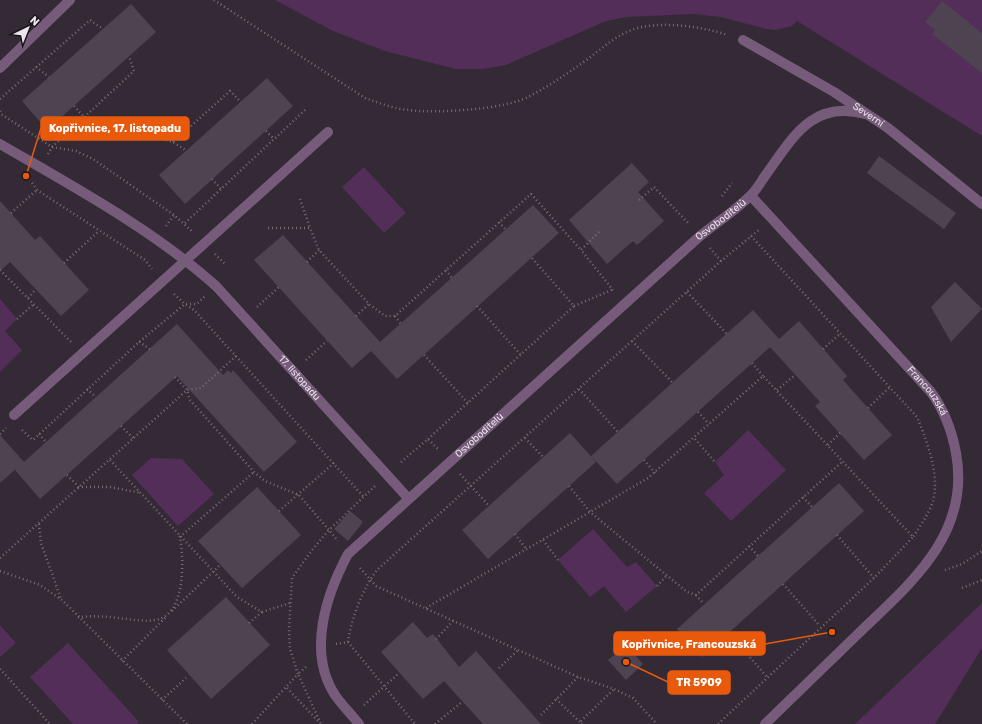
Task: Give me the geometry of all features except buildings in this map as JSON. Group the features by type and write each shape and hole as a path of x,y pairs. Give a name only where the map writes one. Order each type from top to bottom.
{"street":[{"path":"0,68 70,0"},
{"name":"Severní","path":"743,40 834,92 888,128 982,204"},
{"path":"751,196 793,138 813,120 831,111 850,110 865,114"},
{"path":"14,416 328,132"},
{"name":"17. listopadu","path":"0,144 151,235 187,260 216,286 408,498"},
{"name":"Osvoboditelů","path":"358,724 335,695 323,666 321,652 323,626 330,593 348,554 408,498 700,236 751,196"},
{"name":"Francouzská","path":"751,196 931,392 940,405 952,435 959,473 958,496 954,514 950,526 937,549 908,586 765,724"}],"path":[{"path":"214,0 365,98 393,107 420,111 494,106 527,98 563,76 611,41 628,31 646,27 681,26 717,32 743,40"},
{"path":"0,99 90,20 103,28"},
{"path":"11,213 38,190 40,167 52,147 134,71 129,56"},
{"path":"36,67 49,77"},
{"path":"173,142 230,91 241,102"},
{"path":"74,106 84,118 173,142 187,151"},
{"path":"0,111 1,114 52,147 76,151 93,160 174,214 184,224 273,138 306,109"},
{"path":"266,131 273,138"},
{"path":"212,179 221,189"},
{"path":"30,181 38,190 145,260"},
{"path":"639,200 654,187 691,226"},
{"path":"300,199 319,250 369,304 384,316 395,316 531,194 581,250 613,290"},
{"path":"499,222 506,230"},
{"path":"268,228 310,228"},
{"path":"415,724 348,642 350,627 370,579 378,569 721,261 762,228"},
{"path":"64,263 99,231"},
{"path":"581,250 599,232"},
{"path":"718,724 820,626 874,578 913,537 932,502 934,491 932,468 922,429 917,417 751,236"},
{"path":"707,244 721,261"},
{"path":"307,262 319,250"},
{"path":"402,462 574,306 532,258"},
{"path":"0,270 82,354"},
{"path":"446,270 452,278"},
{"path":"255,308 278,287"},
{"path":"28,298 36,289"},
{"path":"687,292 726,334"},
{"path":"17,319 34,304"},
{"path":"46,442 39,434 139,342 185,304 194,310 363,496"},
{"path":"356,316 369,304"},
{"path":"477,306 521,355"},
{"path":"395,316 401,324"},
{"path":"823,349 841,333"},
{"path":"304,362 327,341"},
{"path":"632,341 672,383"},
{"path":"139,342 150,348"},
{"path":"424,355 468,403"},
{"path":"0,558 40,524 187,390 201,388 236,356"},
{"path":"752,363 762,376 777,390 913,537"},
{"path":"777,390 795,375"},
{"path":"426,608 656,473 695,439 709,424 762,376"},
{"path":"176,377 187,390 190,400 254,472 265,481 299,495 348,554"},
{"path":"868,408 890,387"},
{"path":"87,389 96,397"},
{"path":"579,389 618,432"},
{"path":"698,412 709,424"},
{"path":"121,426 133,438"},
{"path":"828,445 840,433"},
{"path":"428,438 442,454"},
{"path":"525,438 543,457"},
{"path":"695,439 715,462"},
{"path":"110,460 237,597 262,612"},
{"path":"644,460 656,473"},
{"path":"696,595 843,462"},
{"path":"279,511 334,463"},
{"path":"457,470 472,485 489,506"},
{"path":"180,537 254,472"},
{"path":"67,475 80,487 110,487 142,493"},
{"path":"321,724 298,674 290,649 290,603 292,578 312,550 329,530 378,483"},
{"path":"569,486 590,512 687,592 696,595 704,604"},
{"path":"803,497 812,507"},
{"path":"40,524 41,543 62,600"},
{"path":"515,534 527,550"},
{"path":"837,535 874,578"},
{"path":"78,617 92,616 143,621 156,620 169,614 181,586 183,556 180,537"},
{"path":"543,540 558,560"},
{"path":"749,546 758,556"},
{"path":"946,570 962,564 982,551"},
{"path":"122,661 212,570 220,565"},
{"path":"0,571 40,584 62,600 187,724"},
{"path":"657,586 667,576"},
{"path":"370,579 376,586 519,649 578,677 614,689 633,698 657,724"},
{"path":"962,588 982,580"},
{"path":"783,584 820,626"},
{"path":"249,623 262,612 290,603"},
{"path":"436,639 454,620"},
{"path":"729,633 767,677"},
{"path":"252,724 298,674 329,645 348,642"},
{"path":"499,668 519,649"},
{"path":"0,669 47,723"},
{"path":"370,699 399,673"},
{"path":"541,715 578,677"},
{"path":"162,700 186,678"},
{"path":"286,688 321,724"},
{"path":"556,699 581,723 614,689"},
{"path":"435,724 462,702"}],"shaded area":[{"path":"275,0 982,0 982,136 797,21 792,26 776,30 766,29 721,17 693,14 627,17 606,21 506,65 484,69 456,69 385,51 333,31"},
{"path":"364,167 406,213 384,233 342,187"},
{"path":"0,299 17,319 5,331 22,350 0,372"},
{"path":"748,430 786,470 731,521 704,493 724,475 715,462"},
{"path":"151,458 182,459 214,494 178,526 132,475"},
{"path":"593,529 627,567 636,562 657,586 626,612 604,586 590,597 558,560"},
{"path":"982,603 982,648 935,724 855,724"},
{"path":"0,625 16,643 0,657"},
{"path":"68,643 139,722 137,724 73,724 30,677"}],"place":[{"name":"Kopřivnice, 17. listopadu","path":"26,176"},
{"name":"Kopřivnice, Francouzská","path":"832,632"},
{"name":"TR 5909","path":"626,662"}]}
